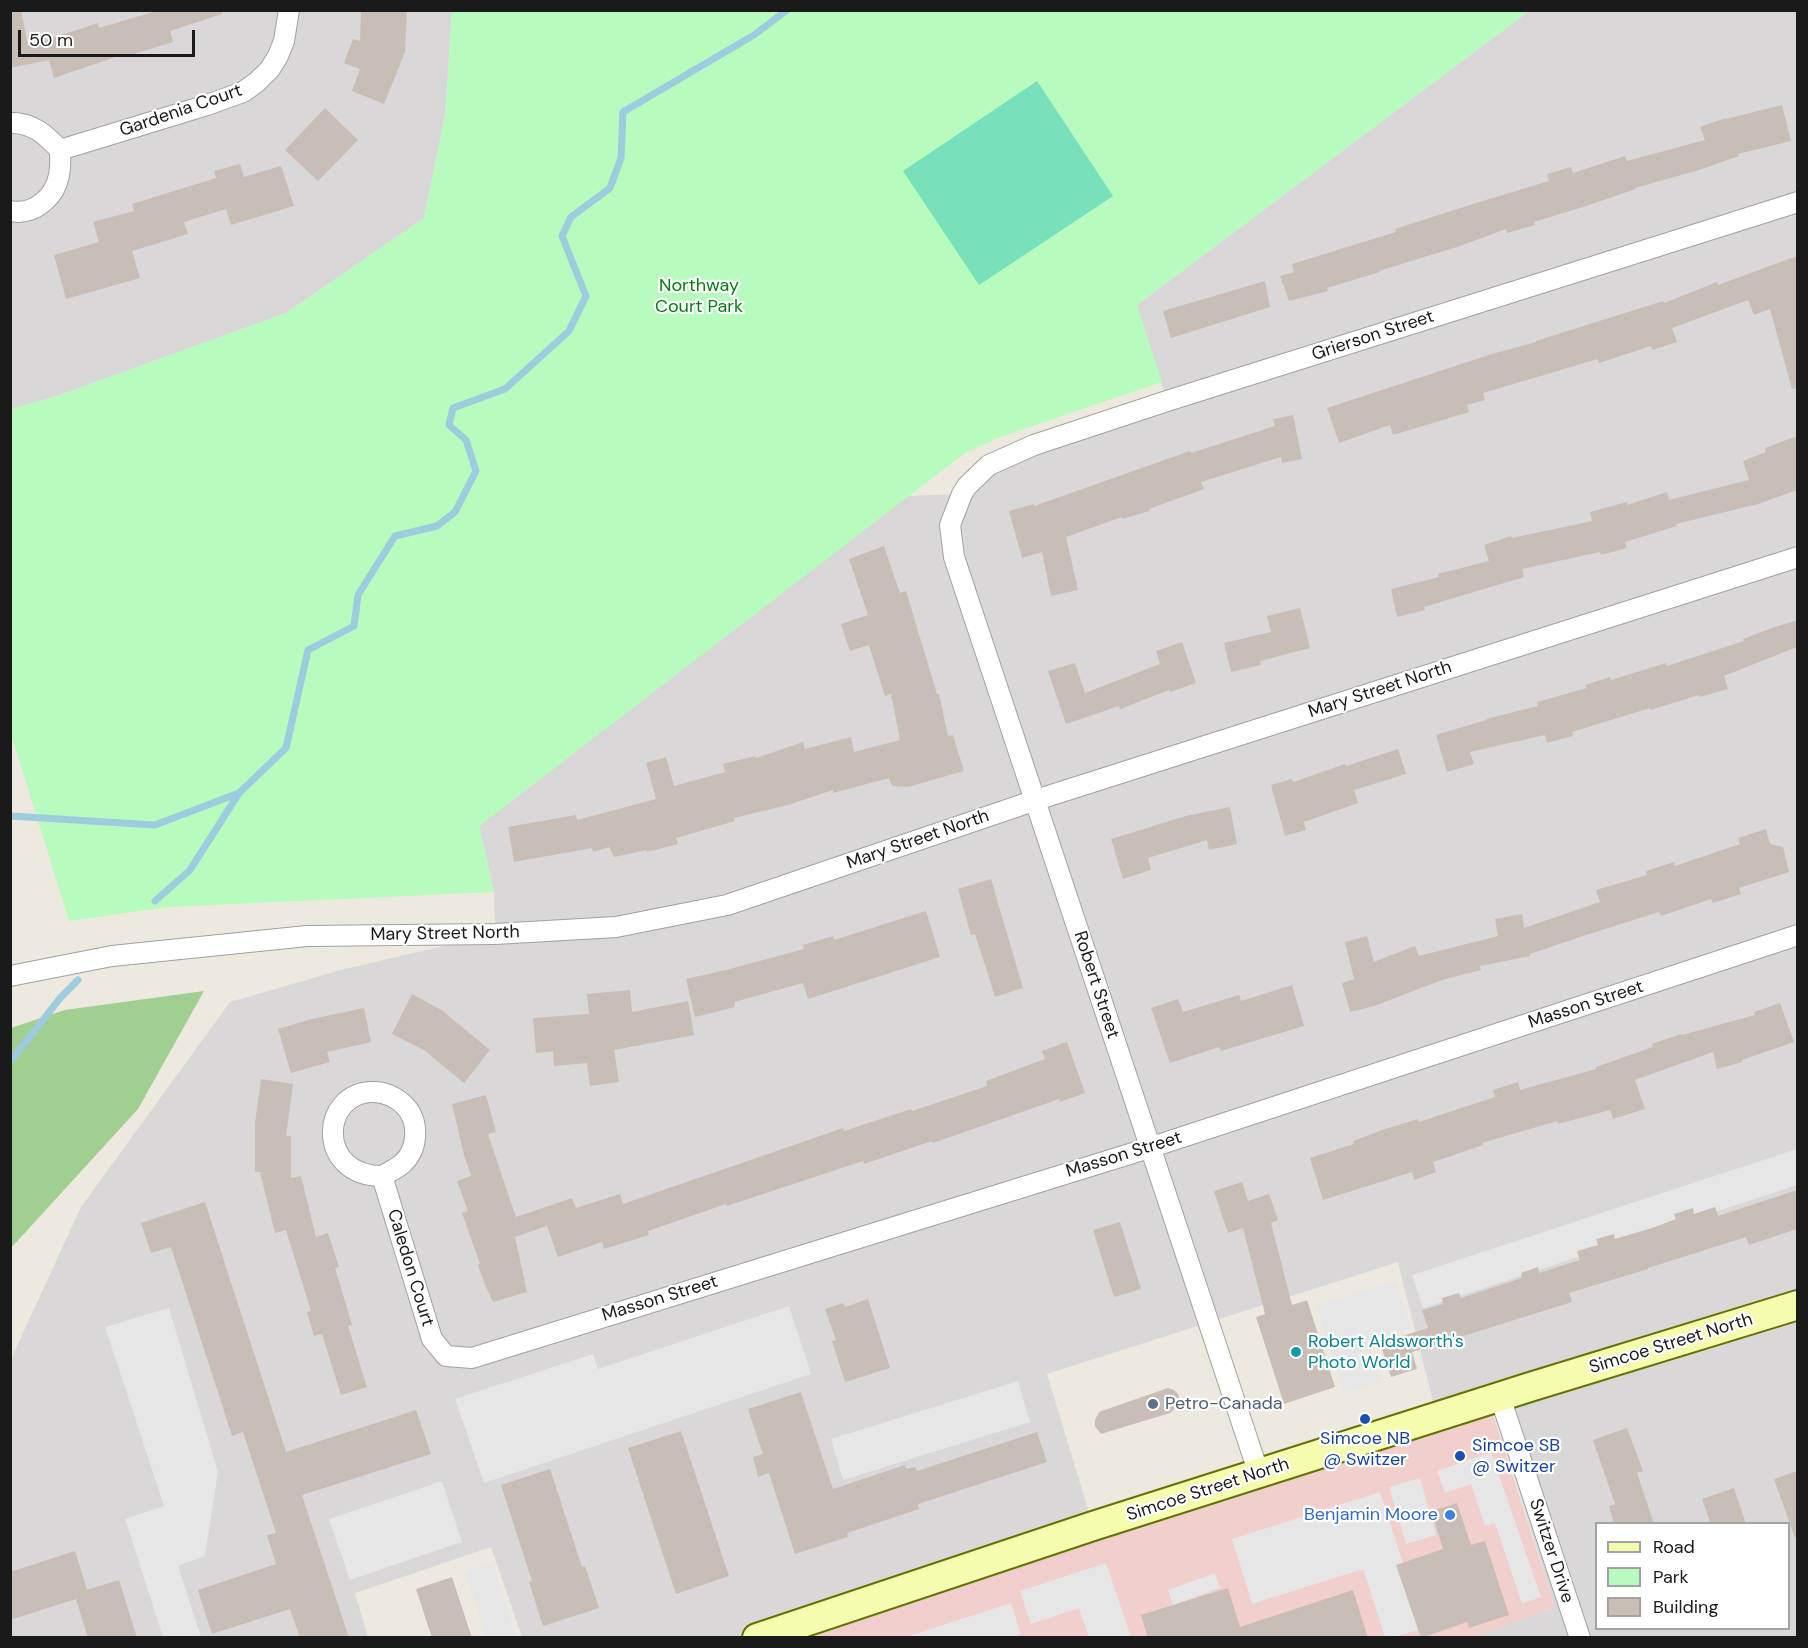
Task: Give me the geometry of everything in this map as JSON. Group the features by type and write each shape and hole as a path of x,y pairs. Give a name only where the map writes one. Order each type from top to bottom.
{"main road":[{"name":"Simcoe Street North","path":"757,1638 1093,1526 1797,1305"}],"street":[{"name":"Gardenia Court","path":"60,150 243,92 270,69 278,56 284,41 289,10"},
{"path":"10,123 29,125 46,136 60,150 59,176 53,190 43,202 31,209 10,211"},
{"name":"Grierson Street","path":"962,494 989,465 1034,445 1797,202"},
{"name":"Robert Street","path":"962,494 950,525 954,557 1259,1474"},
{"name":"Mary Street North","path":"10,976 112,956 307,936 495,934 616,927 727,905 1036,800 1797,557"},
{"name":"Masson Street","path":"446,1356 472,1358 1149,1148 1797,935"},
{"path":"366,1092 382,1092 396,1098 412,1116 416,1130 412,1151 408,1157 403,1163 382,1176 362,1174 349,1167 339,1156 333,1143 334,1120 342,1107 352,1098 366,1092"},
{"name":"Caledon Court","path":"382,1176 432,1339 446,1356"},
{"name":"Switzer Drive","path":"1500,1397 1580,1638"}],"shaded area":[{"path":"11,11 452,11 445,116 424,218 286,313 57,396 11,409"},
{"path":"1529,11 1797,11 1797,1637 1471,1637 1555,1607 1491,1400 1437,1417 1398,1262 1047,1374 1093,1526 757,1637 522,1637 491,1547 355,1593 368,1637 11,1638 11,1359 81,1207 230,1002 341,970 495,934 494,892 479,826 908,496 961,494 989,465 1167,401 1137,305"},
{"path":"1797,1149 1797,1185 1423,1308 1412,1275"},
{"path":"1396,1281 1411,1328 1368,1342 1380,1381 1344,1393 1316,1307"},
{"path":"789,1306 811,1374 484,1483 455,1399 593,1354 598,1369"},
{"path":"169,1308 218,1472 205,1556 178,1566 201,1637 163,1637 125,1519 164,1506 105,1327"},
{"path":"1018,1381 1030,1422 843,1480 831,1439"},
{"path":"1488,1399 1555,1607 1471,1638 758,1638"},
{"path":"1491,1452 1541,1597 1522,1604 1495,1523 1485,1526 1471,1484 1445,1493 1437,1471"},
{"path":"1420,1478 1436,1535 1406,1544 1389,1487"},
{"path":"442,1481 462,1542 350,1580 329,1519"},
{"path":"1380,1492 1424,1628 1395,1637 1385,1637 1363,1569 1252,1604 1232,1539"},
{"path":"493,1563 516,1637 486,1637 466,1571"},
{"path":"1106,1563 1131,1637 1089,1637 1079,1608 1031,1624 1020,1591"},
{"path":"1215,1573 1220,1588 1173,1605 1168,1590"},
{"path":"1011,1603 1021,1634 1011,1638 906,1637"}],"green space":[{"name":"Northway Court Park","path":"452,11 1529,11 1137,305 1162,382 1003,436 965,453 479,826 494,892 168,907 69,921 11,734 10,409 57,396 286,313 424,218 445,116"},
{"path":"1037,81 1113,196 979,285 903,171"},
{"path":"204,991 138,1109 11,1248 11,1028 65,1010"}],"building":[{"path":"10,10 21,10 28,46 98,23 99,28 160,10 222,10 222,14 170,31 173,42 124,57 124,54 54,78 49,60 10,68"},
{"path":"361,10 407,10 405,52 384,104 352,91 360,69 344,63 353,39 360,41"},
{"path":"1782,105 1791,141 1738,154 1739,156 1699,170 1635,188 1534,222 1535,225 1507,233 1506,229 1327,288 1328,291 1289,301 1280,276 1294,272 1292,264 1549,181 1547,174 1571,167 1573,173 1625,156 1627,161 1705,140 1700,127 1726,118"},
{"path":"325,108 358,140 318,181 285,150"},
{"path":"240,164 244,177 281,166 294,206 231,225 226,209 184,222 188,234 132,251 140,278 66,299 54,255 99,242 93,222 134,211 132,204 216,178 214,171"},
{"path":"1797,256 1797,388 1792,389 1770,309 1754,315 1748,300 1672,328 1677,342 1652,350 1651,346 1599,363 1598,359 1483,393 1485,400 1467,405 1469,412 1393,435 1390,425 1339,443 1327,408 1492,354 1663,301 1664,303 1717,282 1718,285"},
{"path":"1265,281 1270,307 1171,338 1163,311"},
{"path":"1293,415 1302,459 1282,463 1281,457 1201,482 1204,489 1149,509 1149,511 1123,519 1122,517 1066,537 1078,590 1051,596 1042,552 1022,558 1009,511 1034,504 1034,506 1190,451 1191,453 1275,426 1273,419"},
{"path":"1797,436 1797,490 1758,504 1676,524 1677,526 1625,542 1627,548 1522,569 1524,577 1397,617 1391,589 1489,561 1484,545 1511,536 1512,538 1592,521 1590,512 1627,502 1627,505 1667,492 1669,500 1749,480 1743,461 1766,452 1765,448"},
{"path":"884,546 900,593 906,591 937,694 939,694 948,736 953,735 964,771 908,787 892,786 889,778 833,793 833,790 788,805 734,818 735,821 676,838 678,844 647,852 647,850 614,857 609,847 593,852 592,848 514,862 508,827 576,815 577,820 656,799 646,763 666,757 674,786 725,772 723,764 755,756 756,758 803,742 805,749 851,737 854,752 900,740 891,694 885,696 869,645 850,651 841,624 868,615 849,559"},
{"path":"1300,608 1310,648 1260,661 1261,665 1231,672 1224,643 1271,632 1267,616"},
{"path":"1797,620 1797,647 1724,676 1728,689 1650,710 1650,708 1572,732 1573,736 1547,743 1545,735 1470,752 1474,764 1447,772 1436,735 1538,706 1537,702 1587,688 1585,685 1610,677 1611,680 1666,663 1667,666 1744,641 1743,639"},
{"path":"1182,642 1196,683 1170,692 1169,690 1120,709 1119,706 1066,724 1048,671 1075,663 1085,693 1160,664 1156,651"},
{"path":"1398,749 1406,774 1354,790 1358,803 1304,822 1306,830 1285,836 1271,785 1292,779 1293,782"},
{"path":"1230,807 1237,844 1209,850 1207,840 1148,858 1151,870 1123,879 1111,839 1186,816"},
{"path":"1766,829 1770,844 1783,847 1789,872 1739,888 1741,894 1713,903 1711,899 1661,916 1659,912 1530,954 1530,956 1480,966 1481,970 1445,979 1374,1006 1350,1012 1342,983 1354,979 1345,942 1367,936 1374,962 1415,946 1419,956 1498,936 1495,919 1522,914 1524,928 1600,902 1596,890 1647,875 1646,871 1674,862 1675,866 1740,844 1738,838"},
{"path":"991,879 1023,988 995,997 975,934 971,935 958,889"},
{"path":"926,911 940,957 808,999 803,983 734,1002 735,1007 695,1017 686,979 804,949 803,945 833,936 834,940"},
{"path":"1292,985 1304,1026 1221,1051 1219,1047 1170,1063 1151,1008 1178,999 1183,1012 1239,995 1241,1001"},
{"path":"630,990 632,1012 688,1001 694,1035 614,1050 619,1082 590,1086 587,1063 554,1066 553,1051 536,1053 533,1018 589,1014 587,994"},
{"path":"412,994 445,1012 490,1050 464,1083 424,1050 392,1034"},
{"path":"1780,1003 1794,1042 1717,1069 1713,1052 1635,1080 1645,1109 1613,1119 1610,1110 1558,1124 1557,1121 1482,1143 1483,1145 1433,1162 1436,1172 1414,1180 1412,1172 1323,1200 1310,1158 1354,1144 1353,1141 1385,1129 1418,1119 1419,1122 1495,1097 1493,1090 1518,1082 1520,1090 1596,1069 1596,1067 1653,1047 1652,1044 1755,1015 1754,1012"},
{"path":"364,1008 371,1042 327,1052 330,1062 291,1073 278,1029"},
{"path":"1067,1042 1085,1093 1060,1102 1059,1099 933,1143 932,1141 864,1164 863,1161 727,1206 726,1204 648,1231 649,1235 604,1249 602,1242 558,1257 547,1226 515,1237 527,1292 493,1302 486,1287 462,1213 468,1211 457,1181 471,1176 452,1104 486,1095 496,1132 488,1134 516,1217 572,1198 576,1208 620,1194 623,1204 843,1128 844,1131 987,1086 986,1081 1045,1059 1042,1051"},
{"path":"261,1079 293,1084 286,1136 291,1136 291,1178 301,1176 316,1237 328,1233 339,1267 335,1268 352,1325 348,1326 367,1387 341,1395 322,1334 314,1336 307,1312 311,1311 286,1230 275,1233 260,1172 255,1172 255,1123"},
{"path":"1242,1182 1248,1201 1269,1194 1278,1220 1271,1223 1292,1305 1307,1300 1335,1387 1284,1404 1256,1317 1265,1314 1243,1228 1228,1233 1214,1191"},
{"path":"1797,1190 1797,1229 1749,1245 1746,1237 1569,1293 1572,1302 1412,1352 1417,1369 1391,1377 1380,1343 1428,1328 1422,1310 1443,1304 1442,1298 1459,1293 1461,1298 1522,1278 1521,1273 1538,1267 1539,1273 1580,1260 1577,1251 1598,1245 1596,1239 1614,1234 1615,1239 1655,1227 1676,1219 1674,1214 1693,1208 1694,1214 1715,1207 1718,1216"},
{"path":"205,1202 286,1452 416,1410 431,1454 302,1495 349,1638 300,1638 290,1609 212,1634 198,1590 276,1564 267,1535 276,1533 243,1432 232,1436 171,1247 151,1253 141,1223"},
{"path":"1120,1222 1141,1289 1114,1297 1093,1230"},
{"path":"868,1299 890,1368 845,1382 832,1341 836,1340 825,1309 843,1303 845,1307"},
{"path":"1168,1388 1178,1394 1181,1403 1170,1413 1101,1434 1095,1426 1099,1412"},
{"path":"801,1392 833,1489 905,1465 906,1469 915,1467 917,1471 1037,1432 1047,1462 918,1504 919,1509 847,1533 848,1537 795,1554 769,1473 758,1477 753,1457 763,1454 748,1409"},
{"path":"1627,1428 1643,1471 1637,1473 1653,1522 1613,1522 1609,1506 1615,1504 1593,1440"},
{"path":"681,1431 729,1576 676,1594 628,1448"},
{"path":"550,1469 582,1567 585,1566 599,1608 543,1626 529,1582 532,1581 501,1485"},
{"path":"1797,1471 1797,1537 1795,1538 1790,1522 1774,1479"},
{"path":"1734,1488 1745,1522 1710,1522 1702,1499"},
{"path":"1457,1503 1471,1545 1485,1541 1509,1615 1469,1628 1467,1622 1421,1638 1396,1565 1443,1549 1431,1511"},
{"path":"75,1551 87,1590 119,1580 137,1638 88,1638 76,1599 10,1620 10,1572"},
{"path":"452,1577 472,1638 432,1638 416,1589"},
{"path":"1228,1588 1240,1627 1353,1590 1368,1638 1148,1638 1141,1615"}],"waterway":[{"path":"155,901 190,870 239,793 286,748 308,650 354,626 358,595 395,536 437,526 455,512 476,471 466,440 449,425 453,408 505,389 569,331 586,296 562,236 571,217 610,188 621,158 623,112 754,35 787,10"},
{"path":"10,816 155,825 239,793"},
{"path":"10,1062 61,997 78,980"}],"place":[{"name":"Robert Aldsworth's Photo World","path":"1296,1352"},
{"name":"Petro-Canada","path":"1153,1404"},
{"name":"Simcoe NB @ Switzer","path":"1365,1419"},
{"name":"Simcoe SB @ Switzer","path":"1460,1456"},
{"name":"Benjamin Moore","path":"1450,1515"}]}
